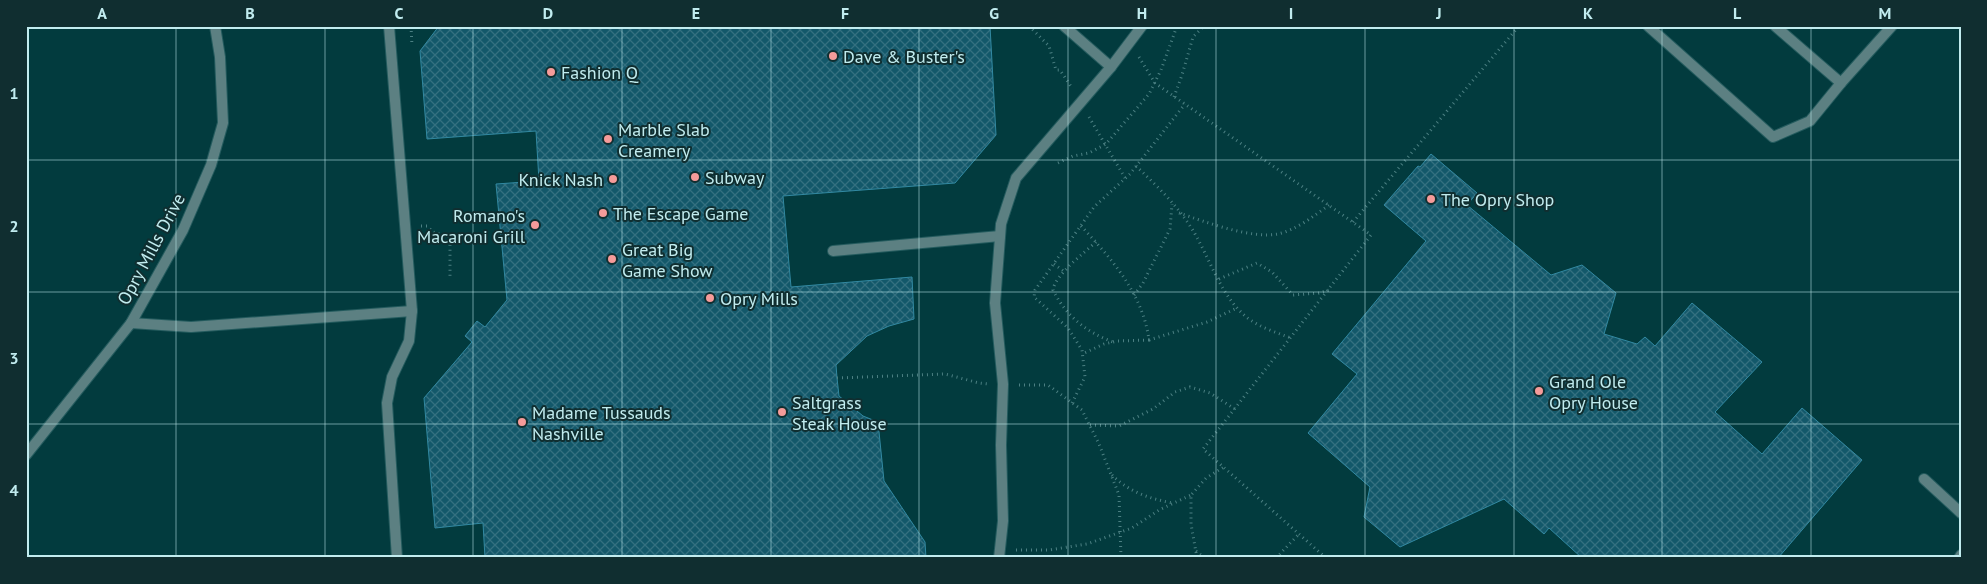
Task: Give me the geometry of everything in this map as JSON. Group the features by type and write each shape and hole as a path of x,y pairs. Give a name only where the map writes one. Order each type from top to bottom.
{"lane":[{"name":"Opry Mills Drive","path":"26,455 131,322 183,230 211,165 223,123 220,57 215,26"},
{"path":"389,26 412,311 409,342 392,377 387,403 397,558"},
{"path":"1064,26 1111,67"},
{"path":"999,554 1003,521 1002,445 1004,384 995,303 1001,224 1016,178 1111,67 1142,26"},
{"path":"1648,26 1773,137 1810,121 1890,27"},
{"path":"1775,26 1841,83"},
{"path":"833,251 1000,236"},
{"path":"131,322 200,327 412,311"},
{"path":"1924,479 1961,512"}],"path":[{"path":"411,26 412,46"},
{"path":"1058,163 1073,156 1089,153 1106,144 1149,94 1177,26"},
{"path":"1174,96 1193,37 1204,26"},
{"path":"1353,222 1519,26"},
{"path":"1130,44 1155,83 1371,235 1203,449 1326,558"},
{"path":"1072,403 1085,377 1082,350 1068,328 1034,297 1035,290 1094,208 1130,174 1185,104"},
{"path":"1136,166 1161,189 1191,228 1219,279 1243,315 1291,338"},
{"path":"1134,295 1143,283 1170,229 1172,204"},
{"path":"1179,213 1235,231 1278,234 1311,218 1329,205"},
{"path":"1081,226 1109,258 1134,295 1147,326 1149,340"},
{"path":"450,238 450,278"},
{"path":"1096,242 1065,272 1054,285 1053,290 1069,316 1096,334 1114,342"},
{"path":"1219,279 1257,263 1272,272 1293,295 1329,290"},
{"path":"1054,264 1065,272"},
{"path":"1082,354 1104,344 1149,340 1207,322 1238,308"},
{"path":"1090,425 1119,426 1153,409 1175,392 1190,387 1210,393 1235,409"},
{"path":"999,554 1049,550 1087,544 1132,528 1173,503 1191,495 1206,478 1224,467"},
{"path":"1110,473 1122,485 1137,493 1154,500 1173,503"},
{"path":"1191,495 1191,524 1197,558"},
{"path":"1276,558 1299,534"},
{"path":"1196,551 1204,558"}],"building":[{"name":"Opry Mills","path":"439,26 990,26 996,135 955,183 783,196 791,287 912,277 914,319 889,326 867,336 836,365 839,396 863,416 878,422 884,481 925,542 926,558 485,558 483,523 435,528 424,398 472,342 465,336 477,321 485,327 507,300 496,184 539,181 536,131 427,139 420,51"},
{"name":"Grand Ole Opry House","path":"1431,154 1477,193 1467,205 1551,275 1582,265 1616,293 1604,334 1637,344 1645,337 1655,346 1692,303 1762,362 1715,412 1762,454 1802,408 1862,460 1778,558 1582,558 1549,528 1544,534 1504,499 1400,547 1364,517 1370,487 1308,433 1357,374 1332,354 1426,241 1384,205"}],"place":[{"name":"Dave & Buster's","path":"833,56"},
{"name":"Fashion Q","path":"551,72"},
{"name":"Marble Slab Creamery","path":"608,139"},
{"name":"Subway","path":"695,177"},
{"name":"Knick Nash","path":"613,179"},
{"name":"The Opry Shop","path":"1431,199"},
{"name":"The Escape Game","path":"603,213"},
{"name":"Romano's Macaroni Grill","path":"535,225"},
{"name":"Great Big Game Show","path":"612,259"},
{"name":"Opry Mills","path":"710,298"},
{"name":"Grand Ole Opry House","path":"1539,391"},
{"name":"Saltgrass Steak House","path":"782,412"},
{"name":"Madame Tussauds Nashville","path":"522,422"}]}
